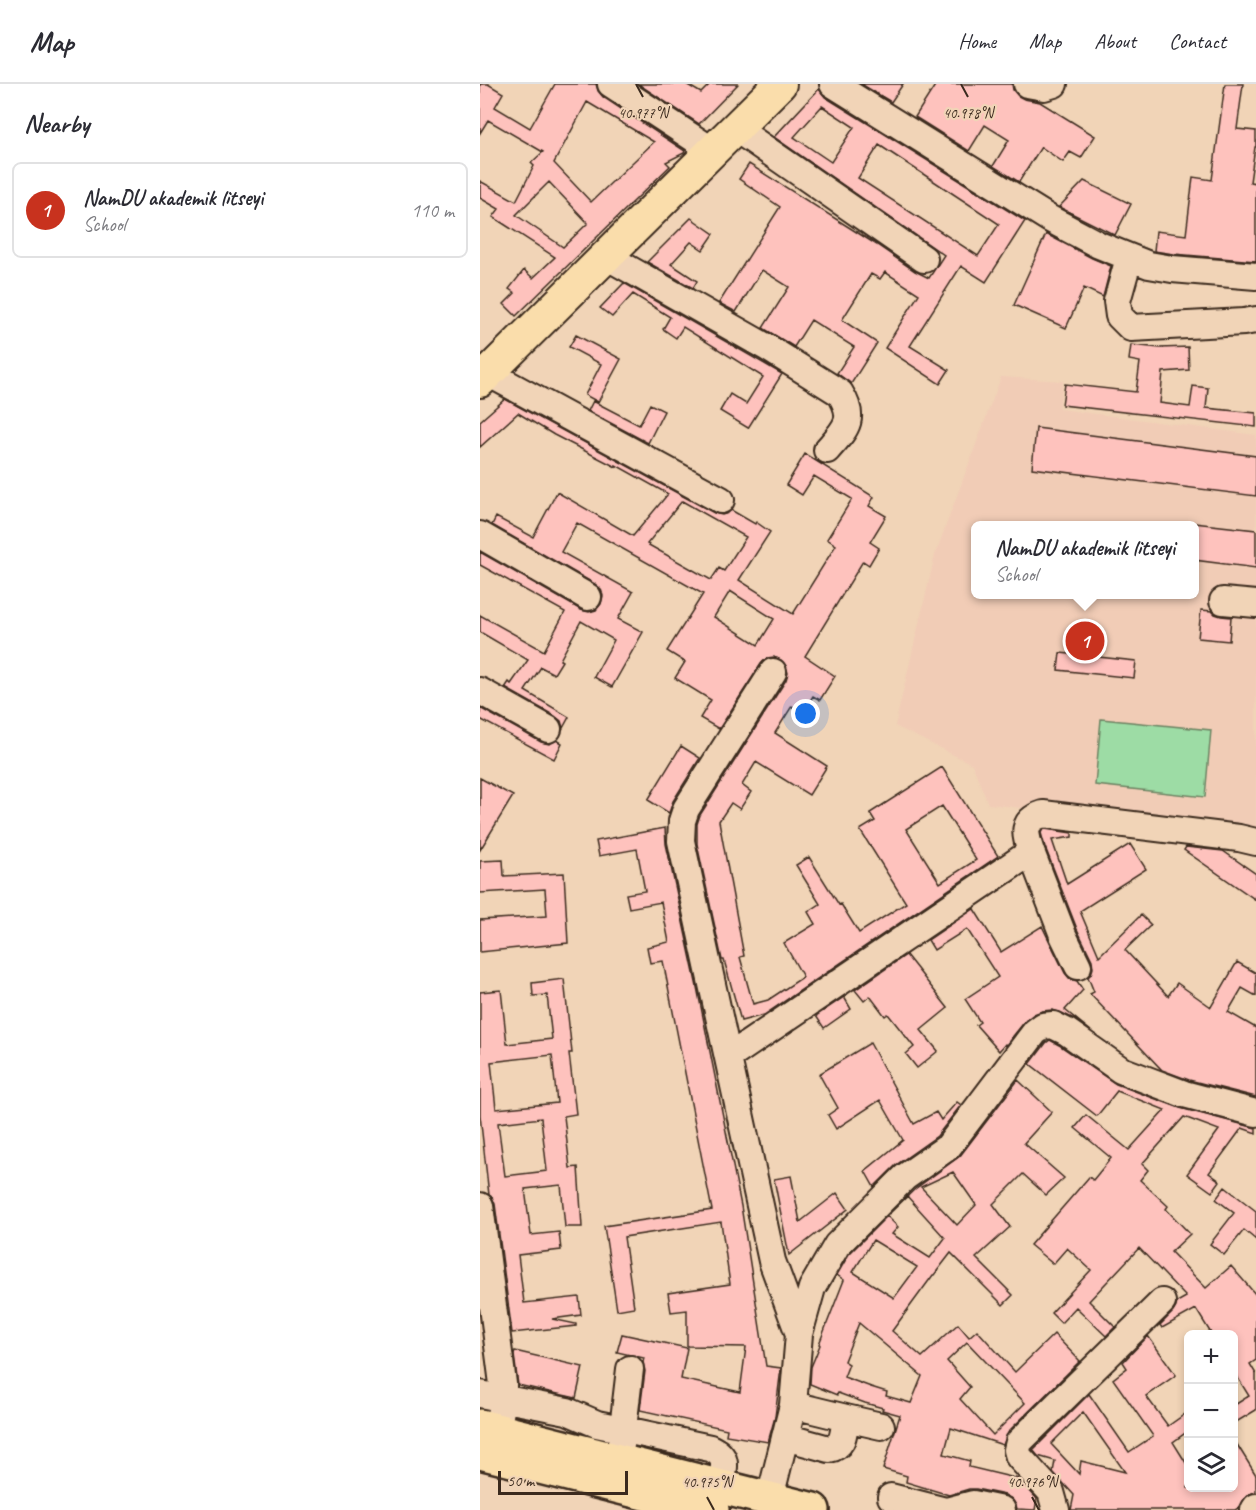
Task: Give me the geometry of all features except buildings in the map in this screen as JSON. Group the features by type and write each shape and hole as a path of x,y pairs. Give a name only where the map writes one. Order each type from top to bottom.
{"highway":[{"path":"488,1420 621,1445 716,1498"},
{"path":"488,1420 716,1498 770,1498 813,1510"}],"main road":[{"path":"484,377 780,84"}],"street":[{"path":"611,84 712,151"},
{"path":"833,84 1050,219 1099,245 1149,265 1256,276"},
{"path":"1028,84 1044,87 1054,84"},
{"path":"735,128 924,260"},
{"path":"606,256 768,348 840,393 847,404 849,415 846,428 826,450"},
{"path":"1130,258 1117,301 1119,316 1131,328 1256,320"},
{"path":"484,377 721,500"},
{"path":"480,535 588,597"},
{"path":"1223,601 1256,604"},
{"path":"773,672 686,809 680,831 772,1262 799,1334"},
{"path":"480,691 548,729"},
{"path":"1078,966 1063,935 1025,834 1034,817 1043,814 1256,842"},
{"path":"729,1057 1031,852"},
{"path":"770,1498 793,1405 799,1334 812,1288 837,1245 905,1177 948,1147 1035,1032 1043,1026 1053,1025 1067,1032 1121,1070 1184,1094 1256,1113"},
{"path":"480,1206 503,1384 488,1420"},
{"path":"1056,1510 1051,1492 1019,1457 1017,1450 1019,1442 1162,1302"},
{"path":"621,1445 630,1369"},
{"path":"793,1405 881,1426"},
{"path":"785,1437 829,1449 836,1448 840,1444 846,1418"},
{"path":"891,1497 937,1509 973,1503 1002,1510"}],"shaded area":[{"path":"1001,377 1063,381 1059,409 1256,435 1256,835 988,804 972,764 895,726 935,555"}],"green space":[{"path":"1101,719 1211,730 1205,797 1095,785"}],"place":[{"name":"NamDU akademik litseyi","path":"1085,641"}]}
